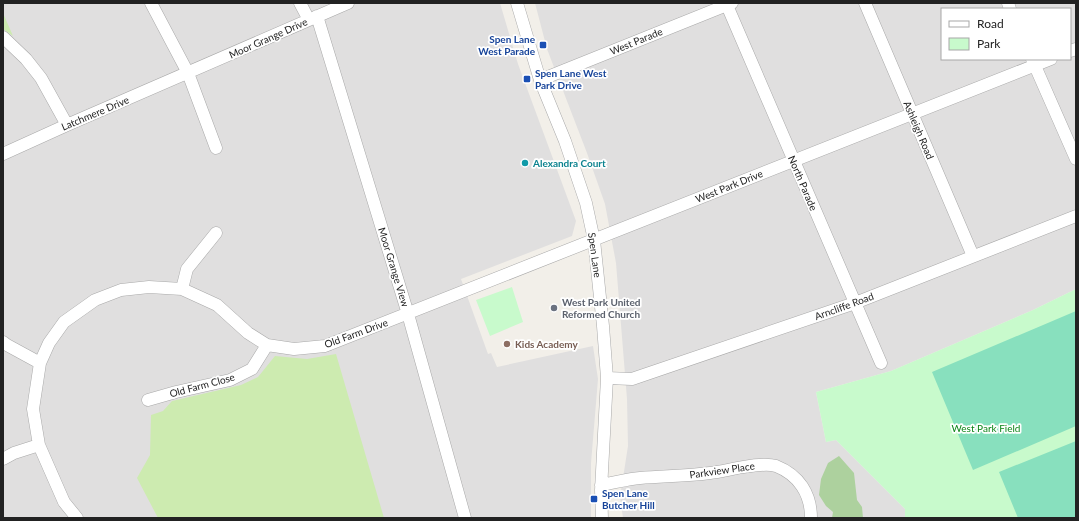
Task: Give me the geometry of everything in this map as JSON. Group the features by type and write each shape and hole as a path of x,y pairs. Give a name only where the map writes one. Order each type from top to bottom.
{"street":[{"path":"151,3 188,73 216,148"},
{"name":"Moor Grange View","path":"300,3 313,18 408,314 465,518"},
{"name":"Moor Grange Drive","path":"188,73 348,3"},
{"name":"Spen Lane","path":"517,3 540,80 565,141 586,203 594,240 607,378 601,485 602,518"},
{"name":"Ashleigh Road","path":"865,3 974,256"},
{"name":"West Parade","path":"540,80 728,4"},
{"name":"North Parade","path":"728,4 881,363"},
{"path":"3,37 26,59 41,78 67,125"},
{"name":"West Park Drive","path":"408,314 912,114 1034,62 1045,60"},
{"path":"1034,62 1076,159"},
{"name":"Latchmere Drive","path":"3,154 188,73"},
{"name":"Arncliffe Road","path":"607,378 632,378 855,303 1076,216"},
{"path":"182,289 187,269 216,233"},
{"name":"Old Farm Drive","path":"77,518 64,502 39,445 33,409 40,363 49,343 64,322 95,300 121,290 149,287 182,289 217,305 248,333 267,346 294,349 325,346 408,314"},
{"path":"3,342 40,363"},
{"name":"Old Farm Close","path":"148,400 230,380 252,369 267,346"},
{"path":"3,459 14,453 39,445"},
{"name":"Parkview Place","path":"601,485 638,478 710,473 765,464 775,466 788,472 799,481 806,493 811,518"}],"shaded area":[{"path":"3,3 500,3 518,64 576,221 572,236 461,279 488,354 491,353 497,367 593,346 598,379 591,463 591,518 3,518"},
{"path":"535,3 1076,3 1076,289 1033,310 891,371 816,392 826,442 836,440 905,509 905,518 623,518 620,497 628,446 627,399 616,263 605,204 547,49"}],"green space":[{"path":"3,13 13,36 3,29"},
{"path":"512,287 523,322 490,336 476,300"},
{"name":"West Park Field","path":"1076,289 1076,518 905,518 905,509 836,440 826,442 816,392 891,371 1033,310"},
{"path":"1076,311 1076,426 973,470 932,372"},
{"path":"336,354 384,518 158,518 137,478 150,455 151,415 163,411 172,401 241,385 258,377 275,356 307,359"},
{"path":"1076,441 1076,518 1018,518 999,472"},
{"path":"839,456 854,473 857,500 862,507 863,518 832,518 833,512 826,506 819,495 821,479 828,463"}],"place":[{"name":"Spen Lane West Parade","path":"543,45"},
{"name":"Spen Lane West Park Drive","path":"527,79"},
{"name":"Alexandra Court","path":"525,163"},
{"name":"West Park United Reformed Church","path":"554,308"},
{"name":"Kids Academy","path":"507,344"},
{"name":"Spen Lane Butcher Hill","path":"594,499"}]}
